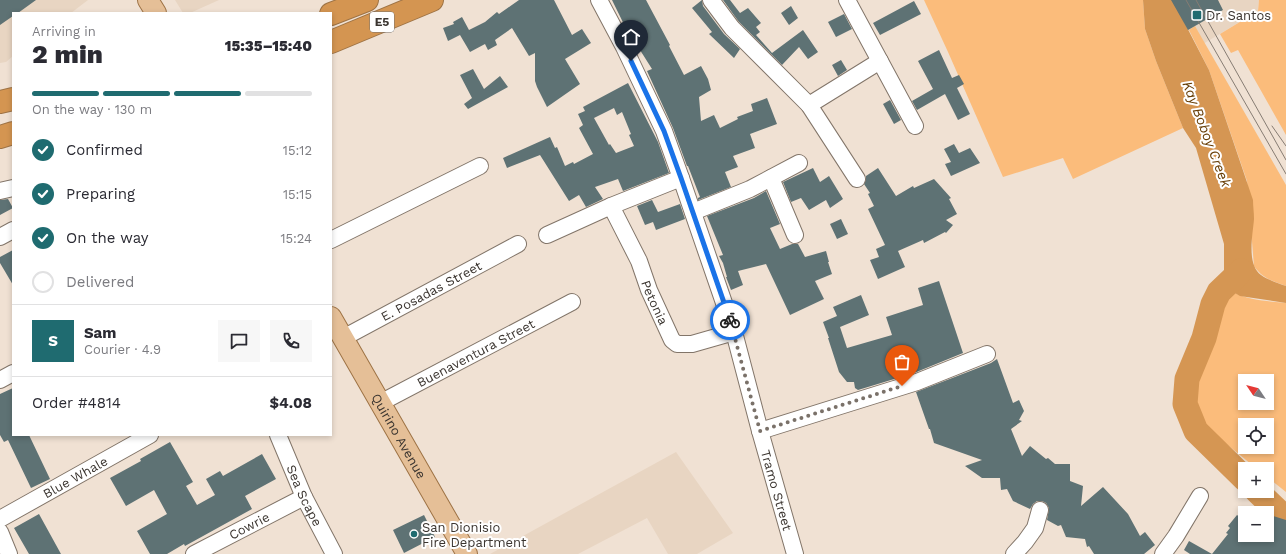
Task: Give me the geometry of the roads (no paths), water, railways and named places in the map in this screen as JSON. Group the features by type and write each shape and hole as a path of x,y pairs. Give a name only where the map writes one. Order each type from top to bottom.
{"highway":[{"name":"E5","path":"332,14 367,0"},
{"name":"E5","path":"332,42 432,0"},
{"path":"0,98 12,97"},
{"path":"0,102 12,97"},
{"path":"0,133 12,130"},
{"path":"0,137 12,133"}],"main road":[{"path":"148,0 155,12"},
{"name":"Quirino Avenue","path":"332,319 467,554"}],"street":[{"name":"Tramo Street","path":"599,0 624,47 664,131 681,178 734,332 795,554"},
{"path":"711,0 732,28 809,105 857,180"},
{"path":"847,0 915,126"},
{"path":"809,105 880,61"},
{"path":"693,212 750,189 799,163"},
{"path":"332,240 480,166"},
{"path":"547,235 612,206 681,178"},
{"path":"771,178 795,235"},
{"path":"0,191 12,188"},
{"name":"Petonia","path":"612,206 639,261 649,290 672,340 677,344 692,344 734,332"},
{"path":"0,237 12,231"},
{"name":"E. Posadas Street","path":"343,338 518,244"},
{"name":"Buenaventura Street","path":"380,403 572,302"},
{"path":"760,431 917,382 987,354"},
{"path":"0,380 12,374"},
{"name":"Blue Whale","path":"0,519 148,436"},
{"name":"Sea Scape","path":"278,436 304,497 334,554"},
{"path":"1163,554 1176,536 1200,496"},
{"name":"Cowrie","path":"194,554 304,497"},
{"path":"1014,554 1035,528 1040,510"},
{"path":"0,532 9,554"}],"water":[{"name":"Kay Boboy Creek","path":"1143,0 1176,0 1180,14 1209,70 1253,200 1253,264 1261,275 1286,286 1286,303 1240,296 1233,292 1228,283 1224,273 1224,244 1196,148 1183,128 1156,61 1145,29"}],"waterway":[{"path":"1238,472 1196,431 1185,404 1187,379 1204,338 1213,304 1219,292 1241,271"},
{"path":"1264,498 1286,519"}],"tram line":[{"path":"1186,0 1286,174"},
{"path":"1196,0 1286,160"},
{"path":"1272,126 1286,146"}],"place":[{"name":"Dr. Santos","path":"1197,15"},
{"name":"San Dionisio Fire Department","path":"414,534"}]}
